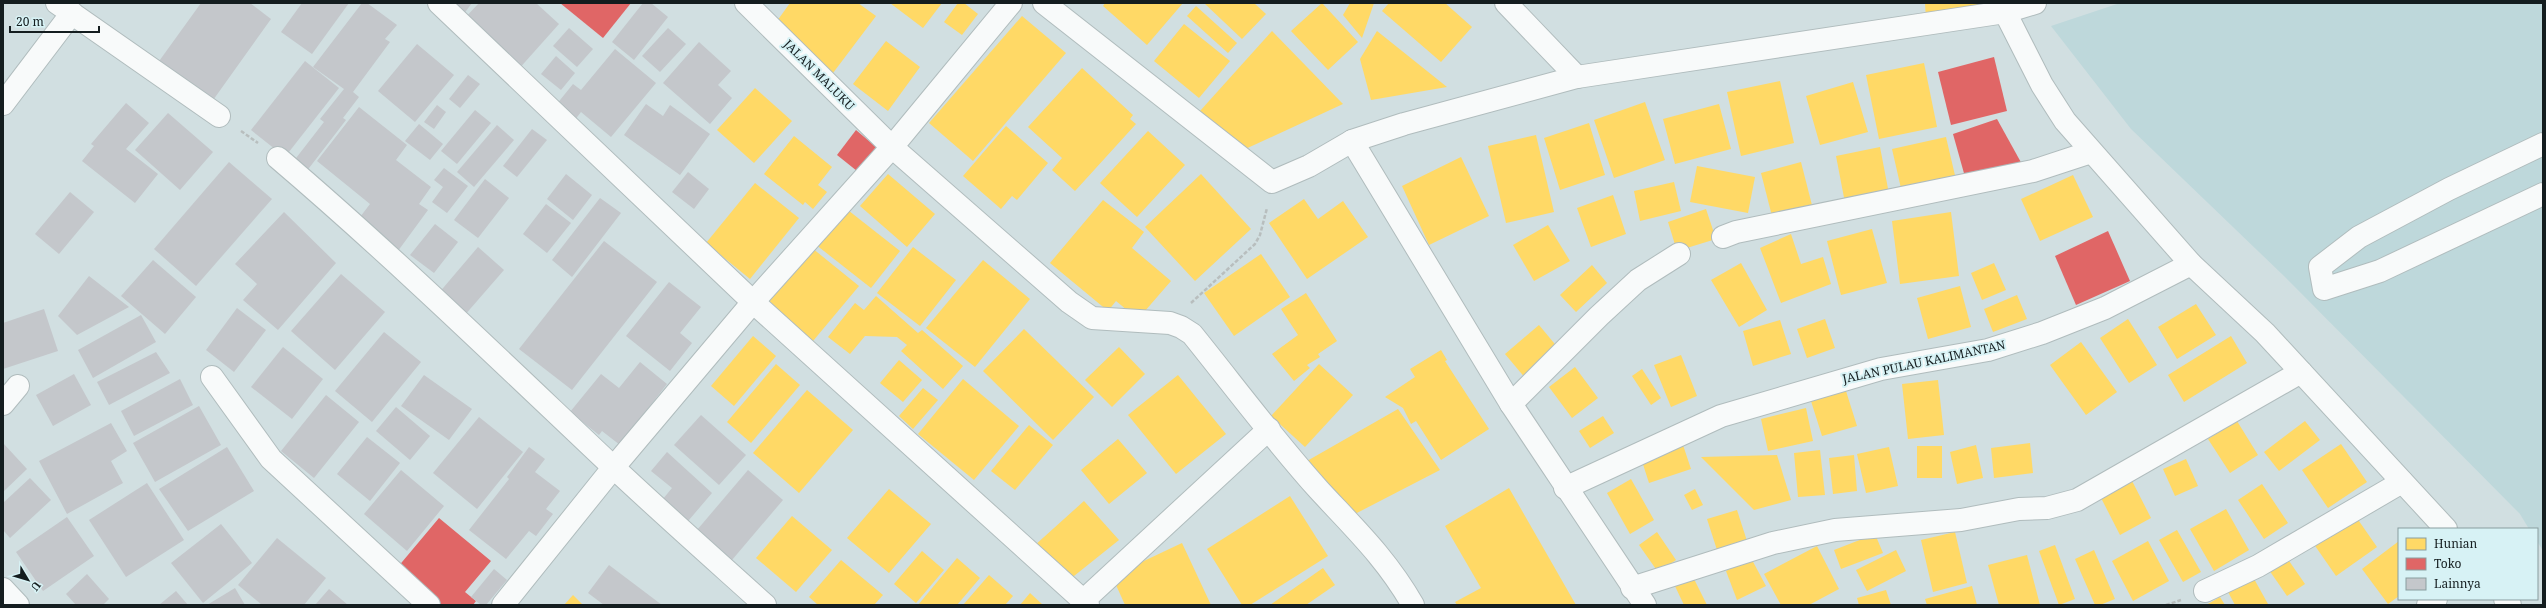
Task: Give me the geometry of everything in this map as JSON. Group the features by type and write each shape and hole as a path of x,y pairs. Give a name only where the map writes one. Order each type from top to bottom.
{"street":[{"path":"439,3 753,302 1086,603 1269,429"},
{"name":"JALAN MALUKU","path":"746,3 892,147 1069,302 1092,318 1170,324 1181,327 1192,334 1319,490 1372,544 1398,579 1413,605"},
{"path":"503,605 614,468 753,302 892,147 1011,3"},
{"path":"1044,3 1272,182 1309,166 1352,141 1404,124 1578,77 2036,3"},
{"path":"1506,3 1578,77"},
{"path":"3,104 65,8 219,116"},
{"path":"2005,8 2042,86 2065,121 2091,152 2191,264 2265,333 2445,528"},
{"path":"1352,141 1511,404 1565,488 1645,605"},
{"path":"2543,144 2449,189 2359,237 2320,267 2324,289 2380,271 2543,194"},
{"path":"1723,237 1736,232 2033,171 2091,152"},
{"path":"278,158 334,205 350,223 415,281 614,468 765,605"},
{"path":"1511,404 1599,316 1638,280 1679,254"},
{"name":"JALAN PULAU KALIMANTAN","path":"1565,488 1721,416 1881,369 1988,350 2042,333 2104,308 2191,264"},
{"path":"1632,588 1773,544 1835,530 1961,520 2019,509 2047,508 2078,500 2301,372"},
{"path":"212,377 271,459 429,605"},
{"path":"3,404 18,386"},
{"path":"2206,591 2258,566 2402,482"},
{"path":"3,589 18,605"}],"path":[{"path":"219,116 278,158"},
{"path":"1170,324 1255,244 1263,225 1272,182"}],"shaded area":[{"path":"2120,3 2543,3 2543,551 2538,543 2538,528 2528,528 2520,514 2284,276 2131,129 2051,26"}],"building: Hunian":[{"path":"790,3 858,3 876,16 833,73 772,28"},
{"path":"890,3 942,3 923,28"},
{"path":"958,3 964,3 978,14 962,35 944,22"},
{"path":"1105,3 1183,3 1147,45 1103,6"},
{"path":"1204,3 1254,3 1266,14 1242,39"},
{"path":"1322,3 1358,42 1328,70 1291,31"},
{"path":"1350,3 1374,3 1362,38 1343,15"},
{"path":"1389,3 1445,3 1472,27 1441,62 1382,11"},
{"path":"1925,3 1984,3 1985,14 1926,19"},
{"path":"1196,6 1237,43 1228,53 1187,16"},
{"path":"1022,16 1066,53 973,161 929,123"},
{"path":"1184,24 1230,61 1199,98 1154,61"},
{"path":"1272,31 1343,104 1241,151 1200,111"},
{"path":"1377,31 1447,87 1371,100 1360,59"},
{"path":"886,41 920,67 888,111 853,84"},
{"path":"1924,63 1937,127 1879,139 1866,75"},
{"path":"1082,68 1133,115 1130,119 1136,124 1075,191 1052,170 1062,158 1028,127"},
{"path":"1780,81 1794,143 1741,156 1727,92"},
{"path":"1853,82 1868,132 1820,145 1806,96"},
{"path":"755,88 792,121 754,163 717,130"},
{"path":"1645,102 1665,160 1614,178 1594,120"},
{"path":"1719,104 1731,149 1675,164 1663,119"},
{"path":"1589,123 1605,175 1560,190 1544,138"},
{"path":"1006,126 1048,163 1017,200 1012,196 1001,209 963,176"},
{"path":"1148,131 1185,165 1137,217 1100,183"},
{"path":"1536,135 1554,212 1506,223 1488,146"},
{"path":"794,136 832,167 818,185 827,192 813,209 805,202 803,205 764,174"},
{"path":"1946,137 1957,184 1903,197 1892,149"},
{"path":"1880,147 1890,199 1846,208 1836,156"},
{"path":"1461,157 1489,216 1429,245 1402,186"},
{"path":"1801,162 1814,213 1774,224 1761,173"},
{"path":"1697,166 1755,177 1748,213 1690,202"},
{"path":"888,174 935,214 907,247 860,206"},
{"path":"1201,174 1251,229 1195,281 1145,227"},
{"path":"2073,175 2093,217 2040,241 2021,199"},
{"path":"1674,182 1681,211 1640,221 1634,191"},
{"path":"755,183 799,218 750,279 706,243"},
{"path":"1613,195 1626,234 1591,247 1577,208"},
{"path":"1304,199 1318,219 1343,201 1368,237 1307,279 1269,223"},
{"path":"1103,200 1144,232 1132,248 1171,281 1138,319 1116,301 1108,311 1050,263"},
{"path":"844,207 900,251 871,288 815,244"},
{"path":"1706,209 1716,239 1677,251 1668,222"},
{"path":"1951,212 1959,276 1900,284 1892,221"},
{"path":"1548,225 1570,261 1534,281 1513,245"},
{"path":"1872,229 1887,283 1841,295 1827,241"},
{"path":"1791,234 1801,264 1823,257 1831,284 1781,303 1760,248"},
{"path":"913,247 956,280 920,326 877,293"},
{"path":"812,248 859,286 813,341 766,303"},
{"path":"1261,254 1290,297 1234,336 1204,293"},
{"path":"983,260 1030,299 975,367 926,328"},
{"path":"1741,263 1767,310 1739,327 1711,280"},
{"path":"1994,263 2006,290 1982,300 1971,273"},
{"path":"1592,265 1607,283 1576,312 1560,295"},
{"path":"1960,286 1971,327 1928,339 1917,298"},
{"path":"1306,293 1337,341 1318,354 1320,357 1307,365 1310,368 1294,381 1272,354 1298,335 1281,309"},
{"path":"2017,295 2027,319 1993,332 1984,309"},
{"path":"876,296 918,333 922,330 963,366 943,389 901,351 907,345 897,337 865,336 850,354 828,337 855,303 864,310"},
{"path":"2196,304 2216,335 2177,359 2158,327"},
{"path":"1825,319 1835,348 1807,358 1797,329"},
{"path":"2128,319 2157,365 2129,383 2100,338"},
{"path":"1780,320 1791,354 1753,366 1743,331"},
{"path":"1539,325 1559,349 1526,379 1505,354"},
{"path":"1024,329 1094,397 1053,440 983,371"},
{"path":"753,336 776,356 734,406 711,386"},
{"path":"2231,336 2247,363 2184,402 2168,375"},
{"path":"2081,342 2117,392 2086,415 2050,365"},
{"path":"1119,347 1145,374 1112,407 1085,380"},
{"path":"1441,350 1447,360 1445,361 1489,429 1441,460 1416,421 1411,424 1403,408 1385,397 1415,377 1410,369"},
{"path":"1681,355 1697,396 1671,407 1654,365"},
{"path":"899,360 922,380 903,402 880,383"},
{"path":"776,364 800,385 751,443 727,422"},
{"path":"1319,364 1353,395 1305,447 1271,416"},
{"path":"1575,367 1598,398 1572,418 1549,387"},
{"path":"1642,369 1661,398 1651,405 1632,376"},
{"path":"1178,375 1226,434 1176,474 1128,415"},
{"path":"963,379 1019,426 974,480 918,434"},
{"path":"1938,380 1944,435 1908,439 1902,384"},
{"path":"923,388 938,400 913,429 899,416"},
{"path":"807,390 853,430 799,493 753,453"},
{"path":"1846,391 1857,426 1822,436 1811,401"},
{"path":"1806,408 1813,441 1768,451 1761,419"},
{"path":"1398,409 1440,470 1353,515 1307,461"},
{"path":"1603,416 1614,433 1590,448 1579,431"},
{"path":"2237,421 2258,455 2230,473 2208,439"},
{"path":"2305,421 2320,440 2279,471 2264,452"},
{"path":"1029,425 1053,445 1015,490 991,471"},
{"path":"1118,439 1147,473 1109,504 1081,470"},
{"path":"1682,442 1691,469 1649,483 1640,455"},
{"path":"2030,443 2033,473 1994,478 1991,448"},
{"path":"2341,444 2367,482 2328,508 2302,470"},
{"path":"1976,445 1983,478 1957,484 1950,452"},
{"path":"1917,446 1942,446 1942,478 1917,478"},
{"path":"1889,447 1898,486 1866,493 1857,454"},
{"path":"1820,450 1825,495 1798,497 1794,453"},
{"path":"1777,455 1791,500 1754,510 1701,457"},
{"path":"1854,455 1857,491 1833,494 1829,458"},
{"path":"2186,459 2198,486 2175,496 2163,469"},
{"path":"2129,475 2151,518 2120,535 2098,492"},
{"path":"1631,479 1654,520 1630,534 1607,493"},
{"path":"2262,484 2288,523 2264,539 2238,500"},
{"path":"1509,488 1576,605 1457,605 1455,602 1481,588 1445,526"},
{"path":"889,489 931,524 889,573 847,538"},
{"path":"1695,489 1703,505 1692,510 1684,495"},
{"path":"1290,496 1328,556 1250,605 1242,605 1207,549"},
{"path":"1084,501 1119,540 1069,580 1034,546"},
{"path":"2226,509 2249,550 2214,571 2190,529"},
{"path":"1737,510 1747,541 1717,550 1707,519"},
{"path":"2352,511 2377,547 2336,576 2311,540"},
{"path":"792,516 832,550 796,592 756,558"},
{"path":"2177,530 2201,572 2183,582 2159,540"},
{"path":"1657,532 1676,560 1658,572 1639,545"},
{"path":"1955,532 1967,583 1933,592 1921,540"},
{"path":"1875,534 1883,553 1841,569 1834,550"},
{"path":"2148,541 2169,581 2133,601 2112,561"},
{"path":"2398,542 2398,597 2388,604 2362,569"},
{"path":"1182,543 1211,605 1125,605 1112,576"},
{"path":"2055,545 2075,599 2059,605 2039,551"},
{"path":"1817,546 1839,589 1809,605 1781,605 1764,574"},
{"path":"1896,550 1906,571 1867,591 1856,570"},
{"path":"2094,550 2115,599 2100,605 2095,605 2075,559"},
{"path":"922,551 944,570 916,603 894,584"},
{"path":"2027,555 2040,605 1999,605 1988,565"},
{"path":"2285,555 2305,584 2287,596 2267,567"},
{"path":"957,558 980,578 957,605 918,605"},
{"path":"1751,558 1766,586 1737,600 1726,571"},
{"path":"841,560 883,595 874,605 818,605 809,597"},
{"path":"1323,568 1335,585 1306,605 1270,605"},
{"path":"1691,573 1707,605 1684,605 1673,582"},
{"path":"989,575 1013,596 1005,605 963,605"},
{"path":"2253,577 2268,604 2235,605 2227,590"},
{"path":"1972,586 1977,605 1927,605 1925,599"},
{"path":"1886,590 1891,605 1859,605 1857,598"},
{"path":"1030,593 1043,605 1020,605"},
{"path":"573,595 583,605 564,605"},
{"path":"2220,597 2225,605 2206,605"}],"building: Toko":[{"path":"560,3 631,3 603,38"},
{"path":"1994,57 2007,111 1951,125 1938,72"},
{"path":"1997,119 2023,166 1967,184 1953,134"},
{"path":"856,130 876,147 857,171 837,155"},
{"path":"2108,231 2130,281 2076,305 2055,256"},
{"path":"439,518 491,561 465,592 476,601 473,605 436,605 397,568"}],"building: Lainnya":[{"path":"201,3 250,3 271,19 211,103 157,64"},
{"path":"302,3 349,3 312,54 281,32"},
{"path":"362,3 367,3 397,25 385,39 390,42 353,92 359,97 343,118 346,120 306,172 293,162 324,122 320,119 344,89 313,67"},
{"path":"448,3 472,3 463,15"},
{"path":"479,3 536,3 559,24 517,71 462,21"},
{"path":"643,3 651,3 668,17 634,60 612,42"},
{"path":"569,28 593,49 577,67 553,46"},
{"path":"668,28 686,44 660,72 642,56"},
{"path":"699,42 731,71 718,85 732,98 710,124 663,83"},
{"path":"417,44 454,75 415,122 378,91"},
{"path":"615,49 656,83 611,137 581,112 571,125 552,110 573,84 581,90"},
{"path":"556,56 575,73 561,90 541,74"},
{"path":"305,61 339,88 285,157 251,130"},
{"path":"468,75 480,84 460,108 449,99"},
{"path":"126,103 149,123 126,149 158,174 135,203 82,161 94,146 91,144"},
{"path":"646,104 663,116 670,105 710,134 680,175 624,135"},
{"path":"437,105 446,112 434,129 424,122"},
{"path":"359,107 407,145 396,160 431,187 419,204 428,210 395,255 354,225 370,204 317,161"},
{"path":"475,110 491,123 457,164 441,151"},
{"path":"168,113 213,152 180,190 135,150"},
{"path":"419,124 443,144 430,160 405,141"},
{"path":"497,125 514,140 474,187 457,172"},
{"path":"532,129 547,140 517,177 503,166"},
{"path":"229,162 272,199 196,286 154,249"},
{"path":"444,168 468,186 447,213 432,202 443,187 434,180"},
{"path":"688,172 709,189 694,209 672,192"},
{"path":"566,174 592,195 573,220 547,199"},
{"path":"485,179 509,198 478,238 454,220"},
{"path":"70,192 94,212 59,254 35,234"},
{"path":"600,198 621,213 572,277 552,260"},
{"path":"546,204 571,223 547,253 523,234"},
{"path":"284,212 336,263 278,330 243,300 257,284 235,264"},
{"path":"435,224 458,242 434,273 410,255"},
{"path":"604,241 657,282 572,390 519,349"},
{"path":"478,247 504,270 464,316 438,294"},
{"path":"153,260 196,297 165,334 121,296"},
{"path":"341,274 385,312 335,370 291,331"},
{"path":"89,276 129,307 77,335 58,316"},
{"path":"669,282 701,307 680,333 692,343 670,371 626,336"},
{"path":"237,308 266,330 234,372 206,350"},
{"path":"44,309 58,351 3,369 3,323"},
{"path":"141,315 156,342 93,378 78,350"},
{"path":"384,332 421,362 372,422 335,391"},
{"path":"283,347 323,379 292,419 251,387"},
{"path":"156,352 170,373 109,405 97,382"},
{"path":"640,362 667,384 620,445 602,431 599,435 570,412 601,374 619,388"},
{"path":"74,374 91,405 53,426 36,395"},
{"path":"424,375 472,409 449,440 401,406"},
{"path":"180,379 193,405 134,436 121,411"},
{"path":"326,395 359,422 314,478 281,451"},
{"path":"199,406 221,445 155,482 133,443"},
{"path":"396,407 430,436 410,460 376,431"},
{"path":"701,415 746,455 719,485 674,445"},
{"path":"479,417 523,452 477,509 433,473"},
{"path":"111,423 127,451 111,461 123,483 67,514 39,461"},
{"path":"367,437 400,463 370,501 337,474"},
{"path":"3,443 27,469 3,492"},
{"path":"227,447 254,491 188,531 159,489"},
{"path":"529,447 545,459 535,472 560,491 546,509 553,514 536,536 529,531 506,559 469,530 509,479 507,477"},
{"path":"667,452 712,493 683,527 658,505 672,488 651,471"},
{"path":"401,470 444,506 407,551 364,514"},
{"path":"748,470 783,500 732,560 697,530"},
{"path":"30,478 51,500 10,538 3,530 3,503"},
{"path":"147,483 184,540 126,577 89,520"},
{"path":"67,517 94,556 43,591 16,552"},
{"path":"221,524 252,563 203,603 171,563"},
{"path":"277,538 326,578 304,605 262,605 238,585"},
{"path":"609,565 662,605 604,605 588,593"},
{"path":"494,569 507,580 486,605 481,605 471,597"},
{"path":"87,574 109,599 103,605 76,605 66,594"},
{"path":"235,588 245,605 207,605"},
{"path":"329,589 348,605 315,605"},
{"path":"176,591 188,605 159,605"}]}
